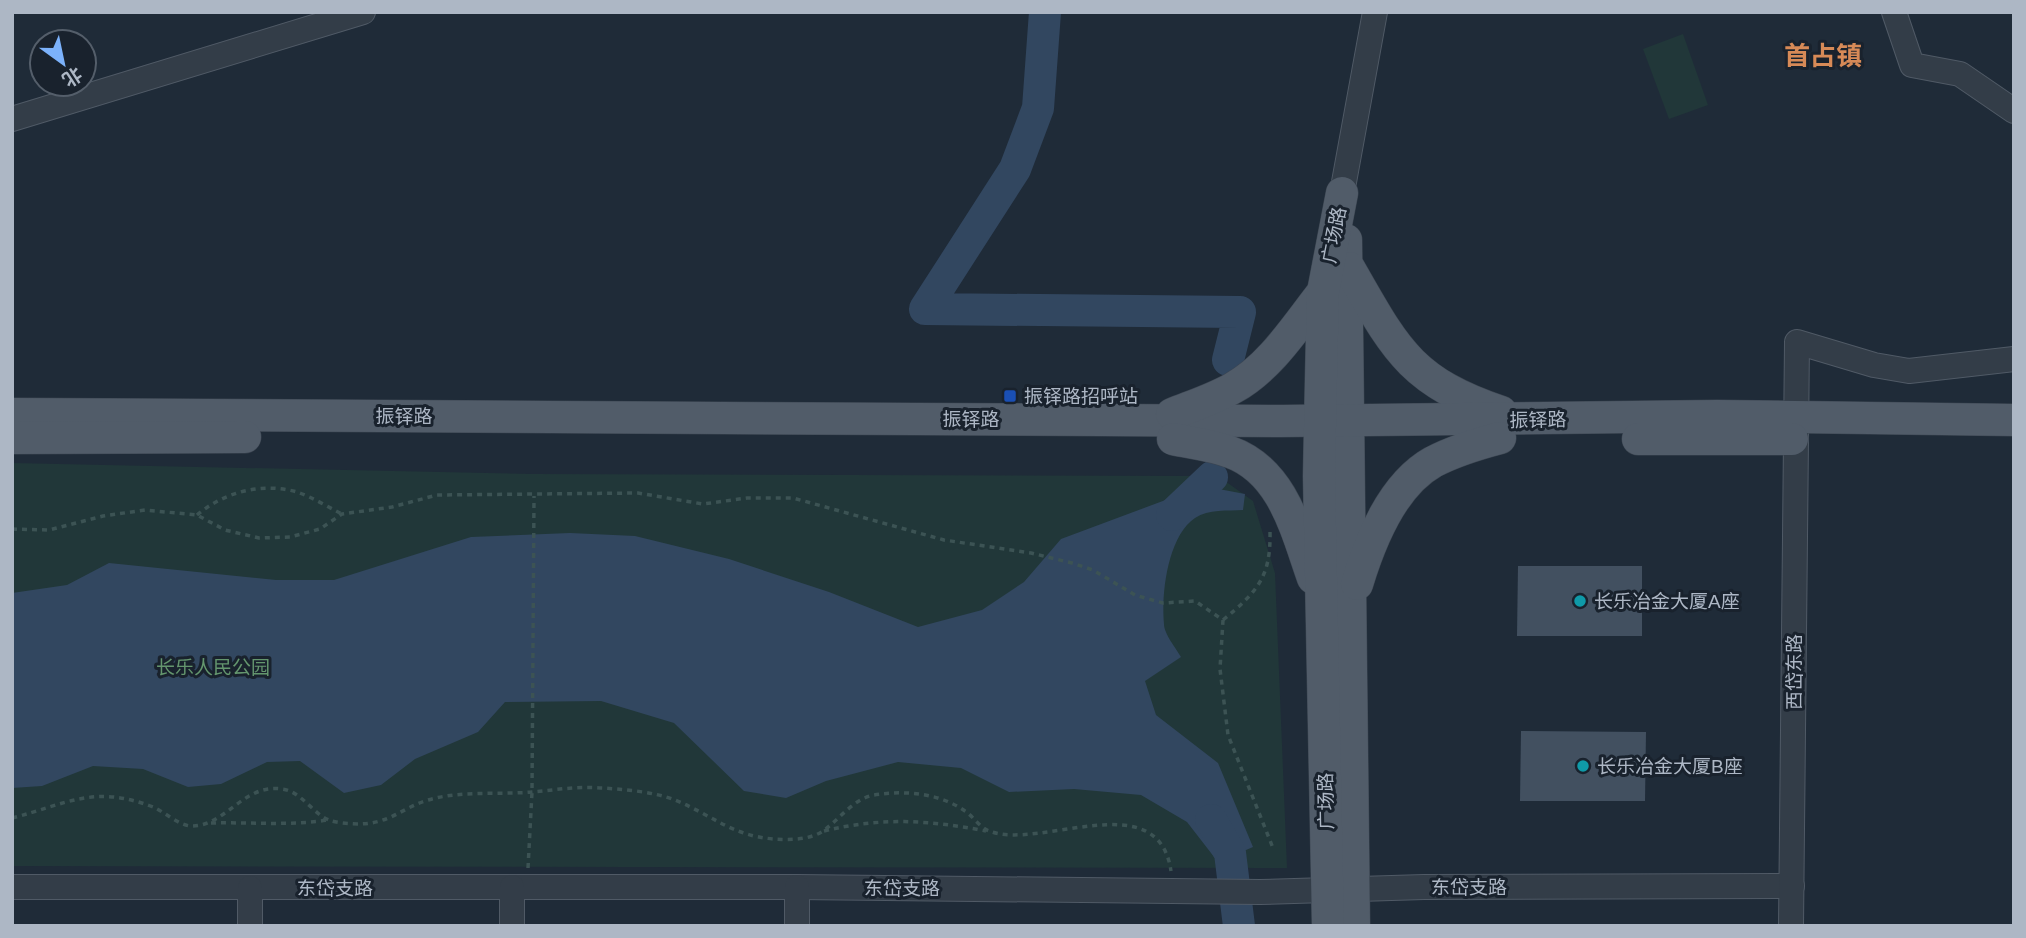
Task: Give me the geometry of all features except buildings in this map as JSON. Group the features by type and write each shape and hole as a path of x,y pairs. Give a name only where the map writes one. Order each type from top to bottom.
{"main road":[{"name":"广场路","path":"1334,429 1347,265 1342,193"},
{"name":"广场路","path":"1342,193 1323,292 1334,429 1341,889 1354,926"},
{"path":"1347,265 1402,354 1421,373 1450,393 1525,420"},
{"path":"1165,429 1250,376 1288,337 1323,292"},
{"name":"振铎路","path":"12,414 1165,429"},
{"name":"振铎路","path":"12,438 1334,429 1525,420 1717,416 1796,428 2014,439"},
{"name":"振铎路","path":"1334,429 1500,438 2014,420"},
{"path":"1165,429 1231,452 1249,461 1266,475 1289,512 1336,602"},
{"path":"1336,602 1387,513 1406,487 1431,463 1465,448 1500,438"},
{"name":"广场路","path":"1328,926 1341,889"}],"street":[{"path":"12,119 363,12"},
{"path":"1342,193 1375,12"},
{"path":"1894,12 1913,65 1960,74 2014,111"},
{"name":"西岱东路","path":"1791,926 1797,342 1874,365 1909,370 2014,359"},
{"name":"东岱支路","path":"12,887 797,887 1176,880 1260,892 1792,886"},
{"path":"797,887 797,926"},
{"path":"250,888 250,926"},
{"path":"512,926 519,888"}],"path":[{"path":"197,515 215,500 247,489 296,492 342,514"},
{"path":"12,529 49,530 103,516 145,510 197,515 225,530 259,538 289,537 320,529 342,514 392,507 437,495 534,496 638,492 703,504 747,498 793,498 944,540 1031,552 1072,563 1135,595 1163,603 1195,601 1223,620"},
{"path":"519,888 532,792 531,515 534,496"},
{"path":"1270,528 1271,553 1266,571 1254,595 1223,620 1220,669 1228,735 1273,848"},
{"path":"12,818 81,796 105,797 154,807 188,827 211,823 271,821 301,824 328,820 360,824 396,817 424,801 562,787 602,788 674,799 711,821 746,835 803,838 873,821 910,819 1022,834 1093,824 1125,825 1156,838 1168,855 1176,880"},
{"path":"211,823 232,805 258,791 284,789 312,805 328,820"},
{"path":"823,832 838,816 869,796 901,792 938,797 965,811 988,831"}],"green space":[{"path":"1683,34 1708,105 1669,119 1643,49"},
{"name":"长乐人民公园","path":"12,463 532,474 1192,476 1225,481 1253,501 1275,573 1287,868 12,866"}],"water":[{"path":"1203,486 1245,494 1243,510 1200,515 1186,526 1178,538 1168,566 1163,611 1166,632 1181,657 1145,681 1156,715 1218,763 1253,847 1218,862 1187,822 1141,795 1074,789 1009,792 961,768 898,762 826,781 786,798 744,791 674,723 601,701 505,702 478,732 415,759 381,785 344,793 300,761 267,762 221,784 188,787 143,769 93,766 42,786 12,788 12,593 67,585 109,563 276,580 334,580 471,537 570,533 635,536 729,559 829,592 918,627 982,610 1024,582 1061,539"}],"waterway":[{"path":"1045,12 1038,108 1015,169 925,309 1240,312 1228,360"},
{"path":"1172,515 1212,477"},
{"path":"1211,820 1230,853 1239,926"}],"place":[{"name":"振铎路招呼站","path":"1010,396"},
{"name":"长乐冶金大厦A座","path":"1580,601"},
{"name":"长乐冶金大厦B座","path":"1583,766"}],"district":[{"name":"首占镇","path":"1823,56"}]}
